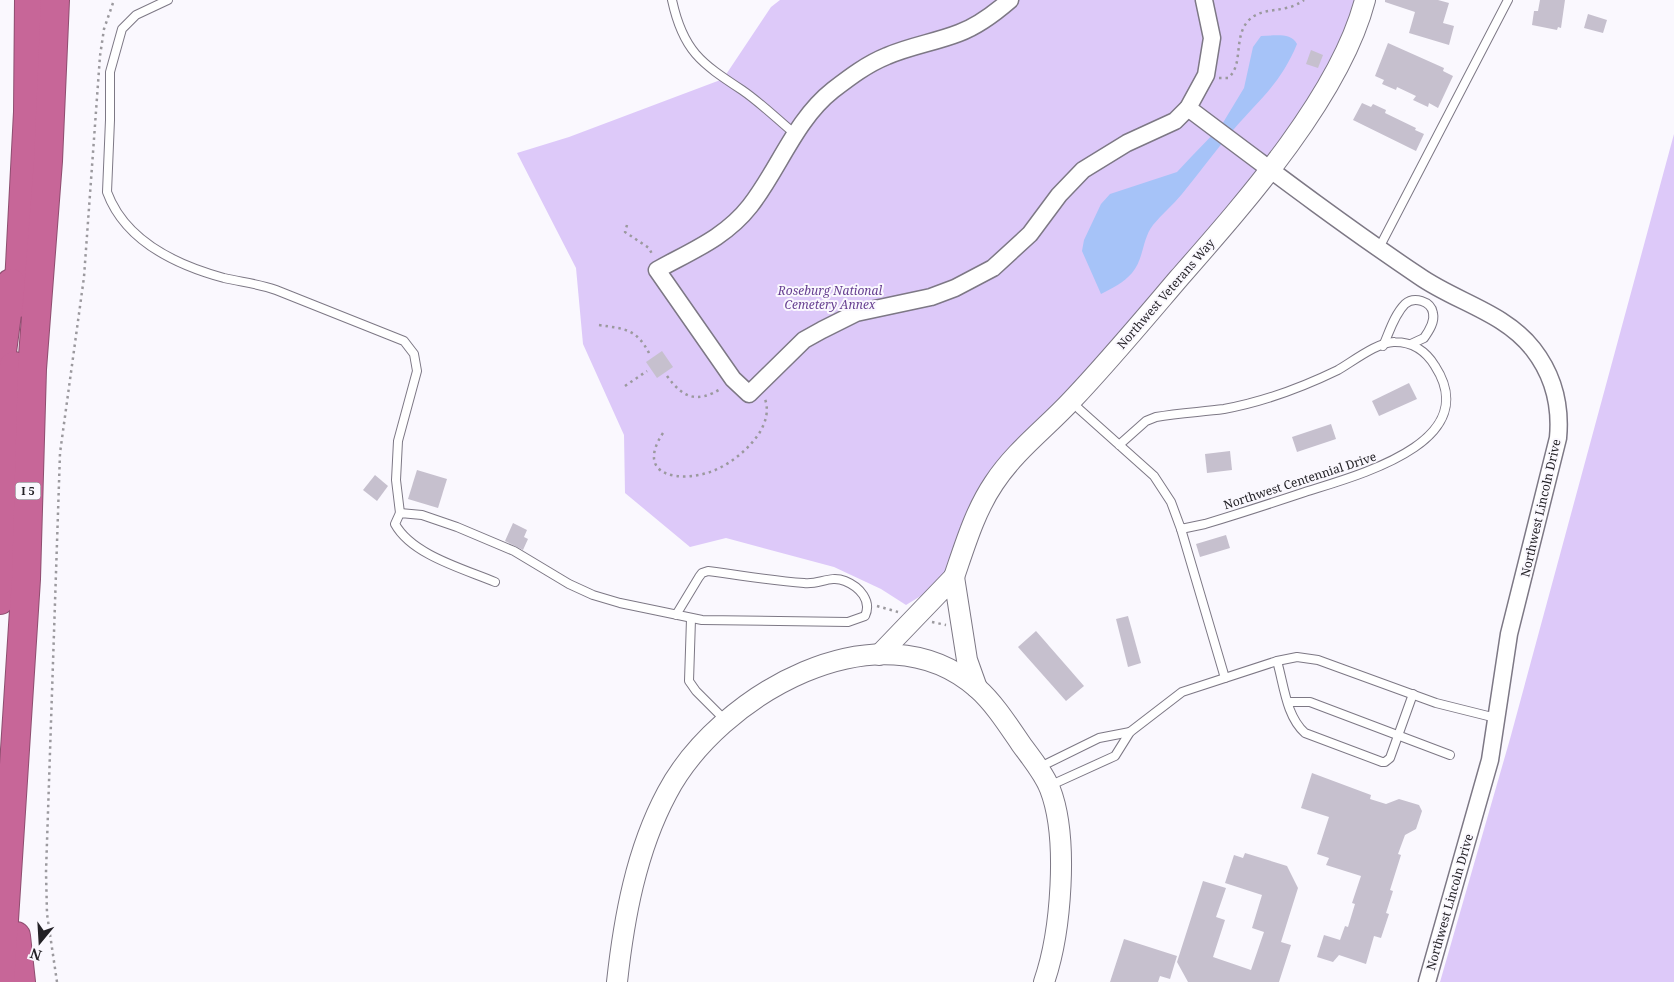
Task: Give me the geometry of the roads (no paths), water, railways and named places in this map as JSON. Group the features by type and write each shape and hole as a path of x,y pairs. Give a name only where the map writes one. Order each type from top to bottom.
{"highway":[{"name":"I 5","path":"0,600 28,112 29,0"},
{"name":"I 5","path":"0,982 26,579 32,369 48,161 55,0"},
{"path":"0,367 12,278 28,112"},
{"path":"10,815 21,982"}],"street":[{"path":"1010,0 980,22 960,32 887,56 864,67 817,104 795,134 749,208 732,226 698,249 657,270 733,379 749,394 804,340 822,330 856,313 931,298 962,285 993,268 1030,234 1059,195 1083,170 1127,143 1175,121 1188,108 1206,75 1212,38 1204,0"},
{"name":"Northwest Veterans Way","path":"879,655 954,576 980,508 993,484 1013,458 1071,401 1226,224 1270,169 1317,101 1342,60 1365,0"},
{"name":"Northwest Lincoln Drive","path":"1188,108 1420,277 1489,313 1513,329 1533,349 1546,370 1556,392 1559,408 1558,438 1509,634 1490,760 1427,982"},
{"name":"Northwest Veterans Way","path":"954,576 967,660 977,688 1015,735 1050,786 1058,815 1060,877 1054,932 1044,982"},
{"name":"Northwest Veterans Way","path":"617,982 629,907 642,850 653,822 667,792 683,767 725,720 752,700 781,683 821,666 854,656 911,657 936,664 977,688"}],"lane":[{"path":"168,0 136,15 122,29 110,72 110,120 106,192 110,202 118,216 129,228 184,266 274,290 404,341 414,354 417,371 398,441 396,480 400,513 395,524 400,534 417,547 495,582"},
{"path":"672,0 678,25 685,39 710,69 742,91 795,134"},
{"path":"1379,248 1508,0"},
{"path":"1120,445 1146,421 1156,417 1225,408 1259,400 1337,370 1392,342 1410,344 1424,338 1433,320 1433,311 1427,303 1418,300 1406,303 1398,314 1382,346"},
{"name":"Northwest Centennial Drive","path":"1181,529 1204,524 1358,475 1391,462 1415,448 1436,430 1446,404 1446,387 1431,360 1410,344"},
{"path":"1071,401 1154,476 1171,502 1181,529 1225,678"},
{"path":"400,513 422,515 514,551 569,584 593,595 676,616 692,620 848,622 865,616 868,603 855,587 846,581 832,578 807,584 708,571 698,577 676,616"},
{"path":"692,620 689,681 696,691 725,720"},
{"path":"1050,786 1115,756 1130,732 1182,692 1277,661 1308,657 1460,710 1496,718"},
{"path":"1277,661 1288,702 1298,727 1305,734 1378,761 1388,761 1413,694"},
{"path":"1288,702 1310,702 1450,755"},
{"path":"1038,768 1099,738 1130,732"}],"water":[{"path":"1261,36 1286,36 1297,44 1284,70 1182,194 1153,225 1147,236 1139,262 1132,273 1101,294 1082,251 1084,240 1101,204 1110,194 1177,172 1221,126 1244,88 1253,47"}],"park label":[{"name":"Roseburg National Cemetery Annex","path":"830,298"}]}
